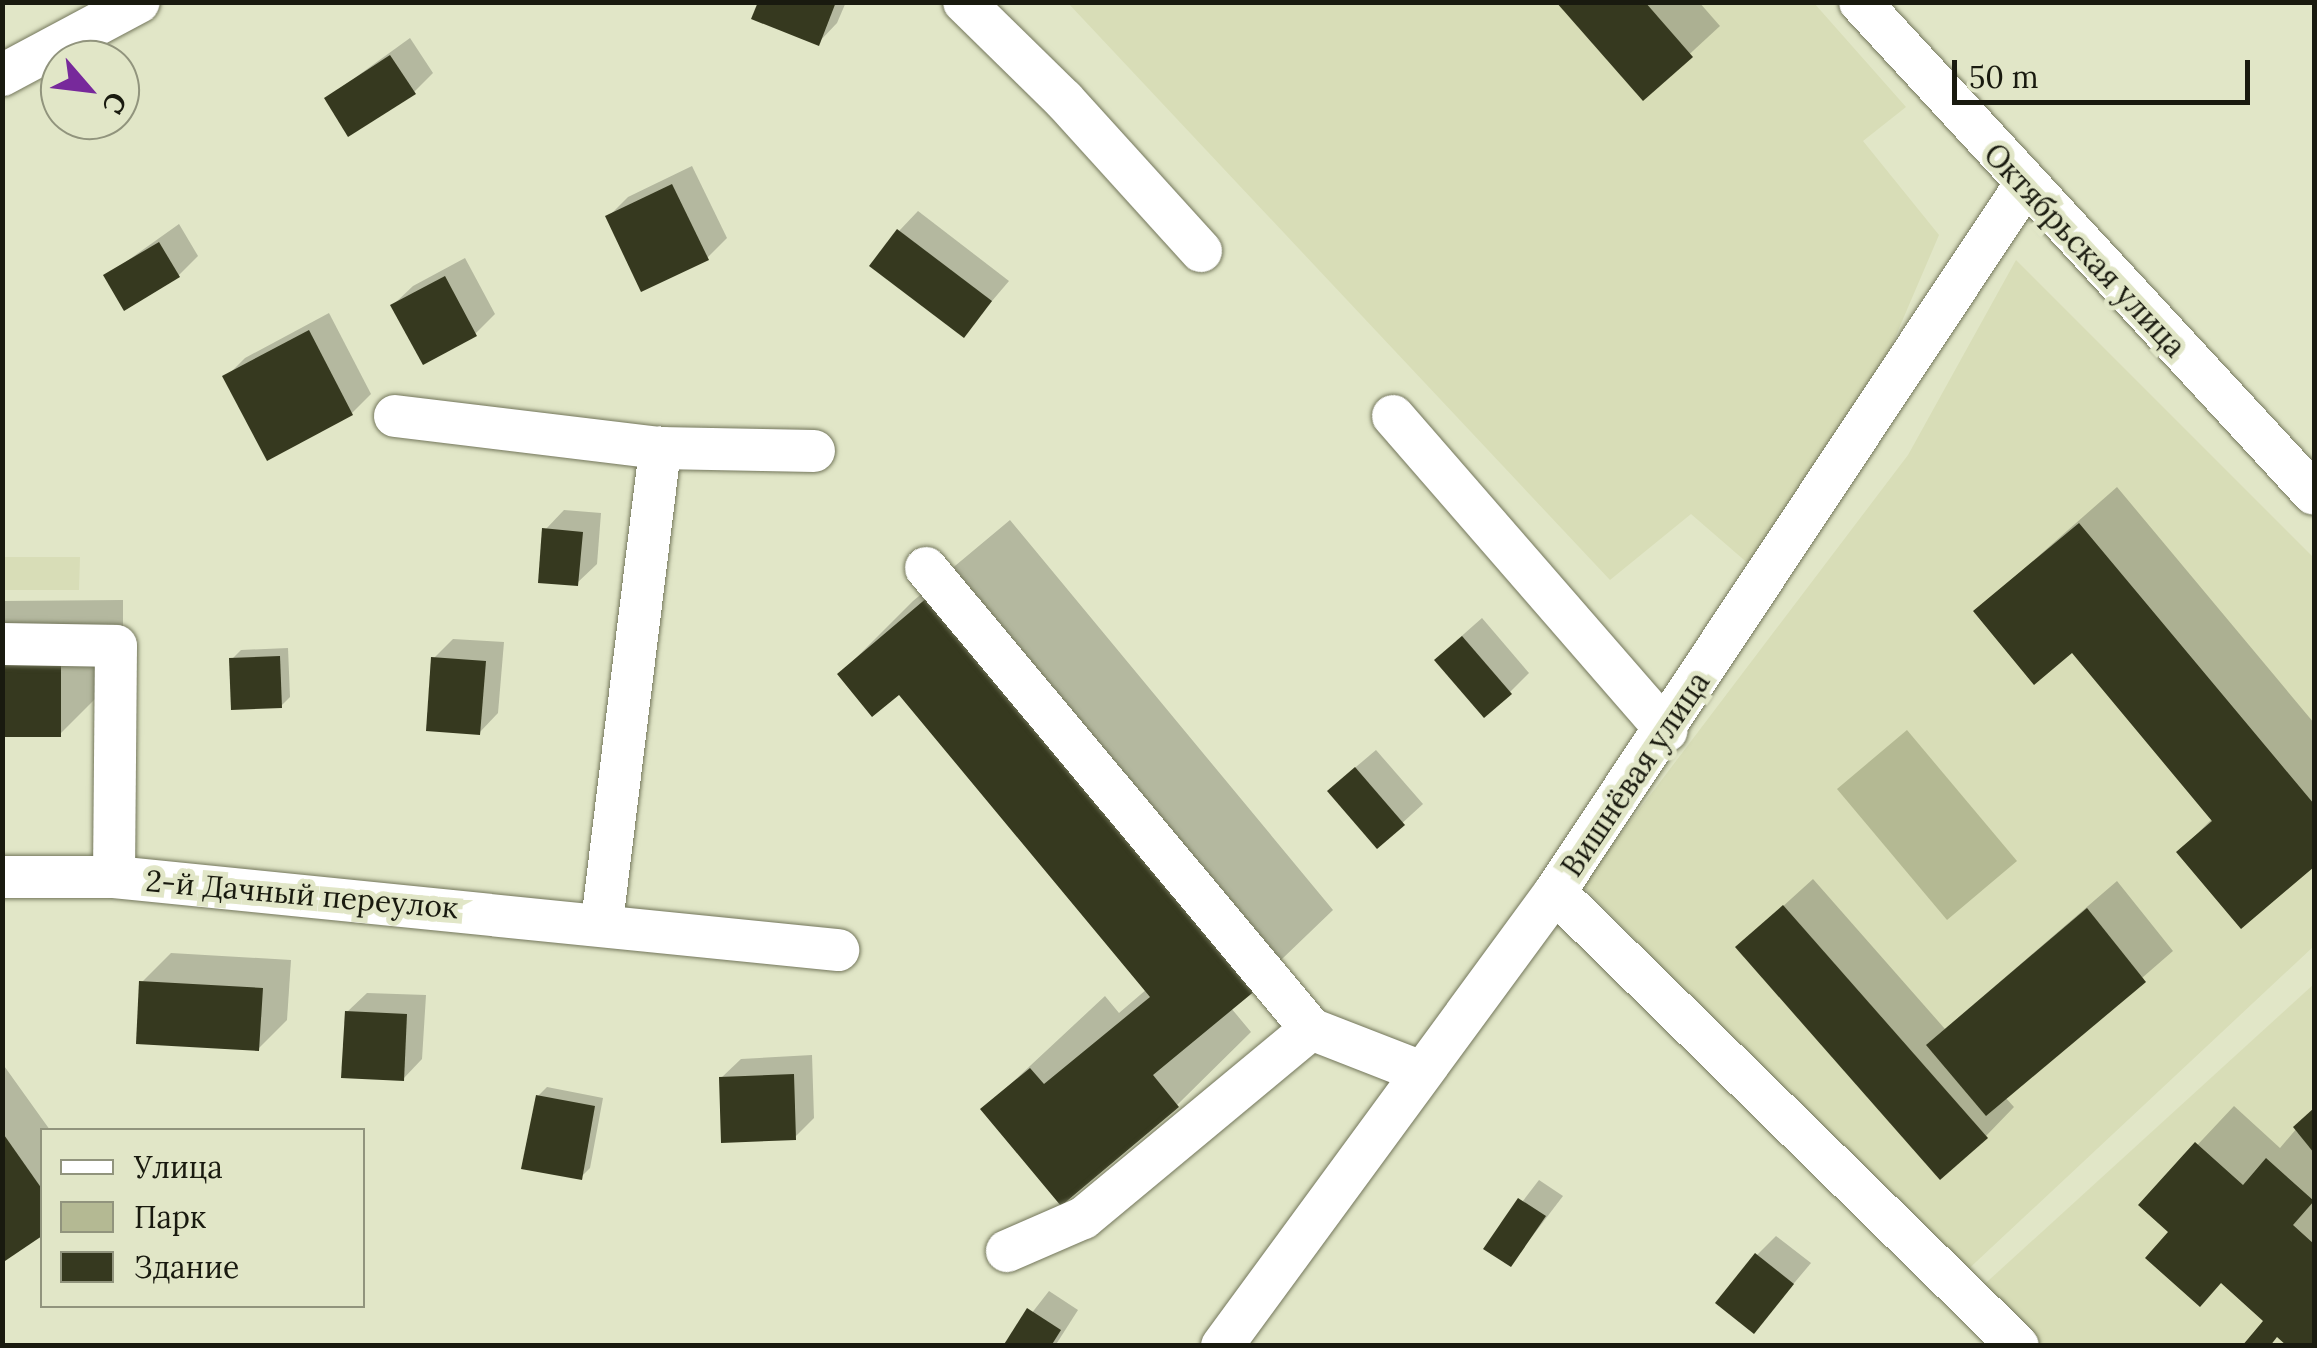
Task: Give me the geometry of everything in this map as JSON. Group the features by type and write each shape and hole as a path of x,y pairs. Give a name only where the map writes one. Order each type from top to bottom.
{"street":[{"path":"2,74 139,2"},
{"path":"964,2 1064,100 1200,251"},
{"name":"Октябрьская улица","path":"1860,2 2024,186 2314,494"},
{"name":"Вишнёвая улица","path":"1222,1346 1419,1071 1556,892 2024,186"},
{"path":"395,416 660,448 814,451"},
{"path":"1393,416 1666,731"},
{"path":"602,922 660,448"},
{"path":"926,568 1310,1030 1419,1071"},
{"path":"2,644 116,646 114,877"},
{"name":"2-й Дачный переулок","path":"2,878 114,877 602,922 838,950"},
{"path":"1556,892 2018,1346"},
{"path":"1006,1251 1084,1218 1310,1030"}],"shaded area":[{"path":"1068,3 1814,3 1906,107 1863,141 1939,235 1891,347 1751,566 1691,514 1610,580"},
{"path":"2016,260 2314,558 2314,946 1961,1276 1582,885 1908,455"},
{"path":"3,557 80,557 79,590 3,590"},
{"path":"2314,984 2314,1345 2032,1345 1977,1291"}],"green space":[{"path":"1907,730 2017,861 1947,920 1837,789"}],"building":[{"path":"758,2 836,2 819,46 751,19"},
{"path":"1556,2 1645,2 1693,57 1643,101"},
{"path":"390,55 416,94 348,137 324,98"},
{"path":"672,184 709,260 641,292 605,216"},
{"path":"897,229 992,301 964,338 869,266"},
{"path":"159,242 180,277 124,311 103,275"},
{"path":"445,276 477,336 423,365 390,305"},
{"path":"309,330 353,415 267,461 222,376"},
{"path":"2079,523 2314,804 2314,867 2241,929 2176,852 2212,821 2072,653 2034,685 1973,611"},
{"path":"542,528 583,532 578,586 538,583"},
{"path":"935,591 1262,985 1153,1075 1179,1107 1061,1206 980,1109 1030,1068 1044,1084 1150,997 899,695 872,717 837,674"},
{"path":"1462,636 1512,694 1484,718 1434,660"},
{"path":"280,656 282,708 231,710 229,658"},
{"path":"431,657 486,661 480,735 426,731"},
{"path":"61,662 61,737 2,737 2,663"},
{"path":"1355,767 1405,825 1377,849 1327,791"},
{"path":"1783,905 1988,1138 1940,1180 1735,947"},
{"path":"2087,908 2146,982 1986,1116 1926,1045"},
{"path":"139,981 263,988 259,1051 136,1044"},
{"path":"345,1011 407,1014 404,1081 341,1078"},
{"path":"794,1074 796,1140 721,1143 719,1077"},
{"path":"536,1095 595,1106 582,1180 521,1169"},
{"path":"2314,1108 2314,1153 2293,1127"},
{"path":"2,1132 40,1186 40,1237 2,1263"},
{"path":"2195,1142 2243,1185 2266,1158 2314,1201 2293,1225 2314,1244 2314,1346 2287,1346 2277,1337 2270,1346 2242,1346 2263,1321 2221,1283 2200,1307 2145,1258 2168,1232 2138,1205"},
{"path":"1518,1198 1546,1216 1511,1267 1483,1249"},
{"path":"1755,1253 1794,1284 1754,1334 1715,1303"},
{"path":"1027,1308 1061,1330 1051,1346 1003,1346"}]}
